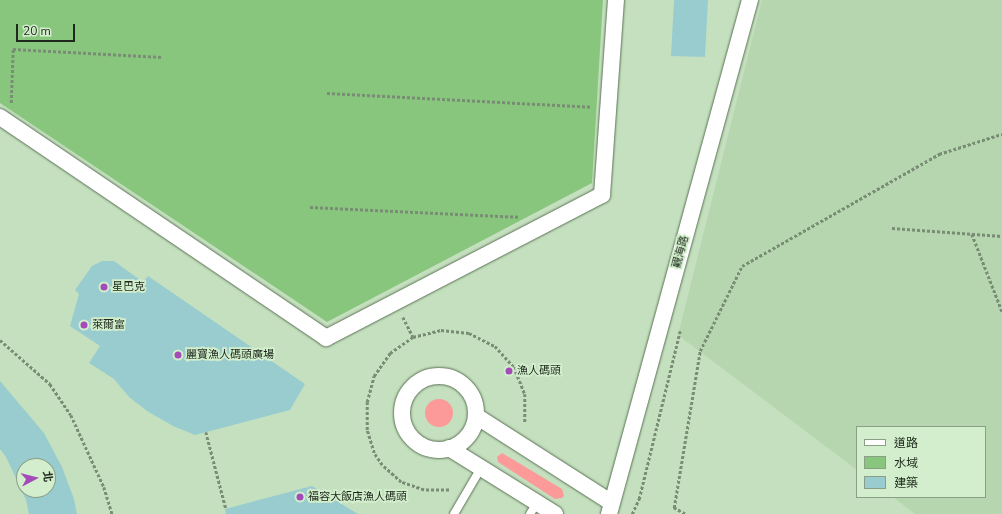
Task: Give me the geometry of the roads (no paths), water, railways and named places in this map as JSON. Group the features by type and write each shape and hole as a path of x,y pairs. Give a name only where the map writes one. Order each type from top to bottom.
{"street":[{"path":"5,113 326,338 602,195 616,0"},
{"name":"觀海路","path":"476,416 610,509 750,0"},
{"path":"441,376 452,378 463,384 470,393 475,404 476,416 473,428 465,439 456,446 431,449 419,444 410,436 404,425 402,413 404,401 409,390 418,382 429,377 441,376"},
{"path":"449,448 481,468 533,508 555,514"}],"lane":[{"path":"454,514 481,468"}],"water":[{"path":"0,0 603,0 592,183 327,322 0,103"}],"place":[{"name":"星巴克","path":"104,287"},
{"name":"萊爾富","path":"84,325"},
{"name":"麗寶漁人碼頭廣場","path":"178,355"},
{"name":"漁人碼頭","path":"509,371"},
{"name":"福容大飯店漁人碼頭","path":"300,497"}]}
